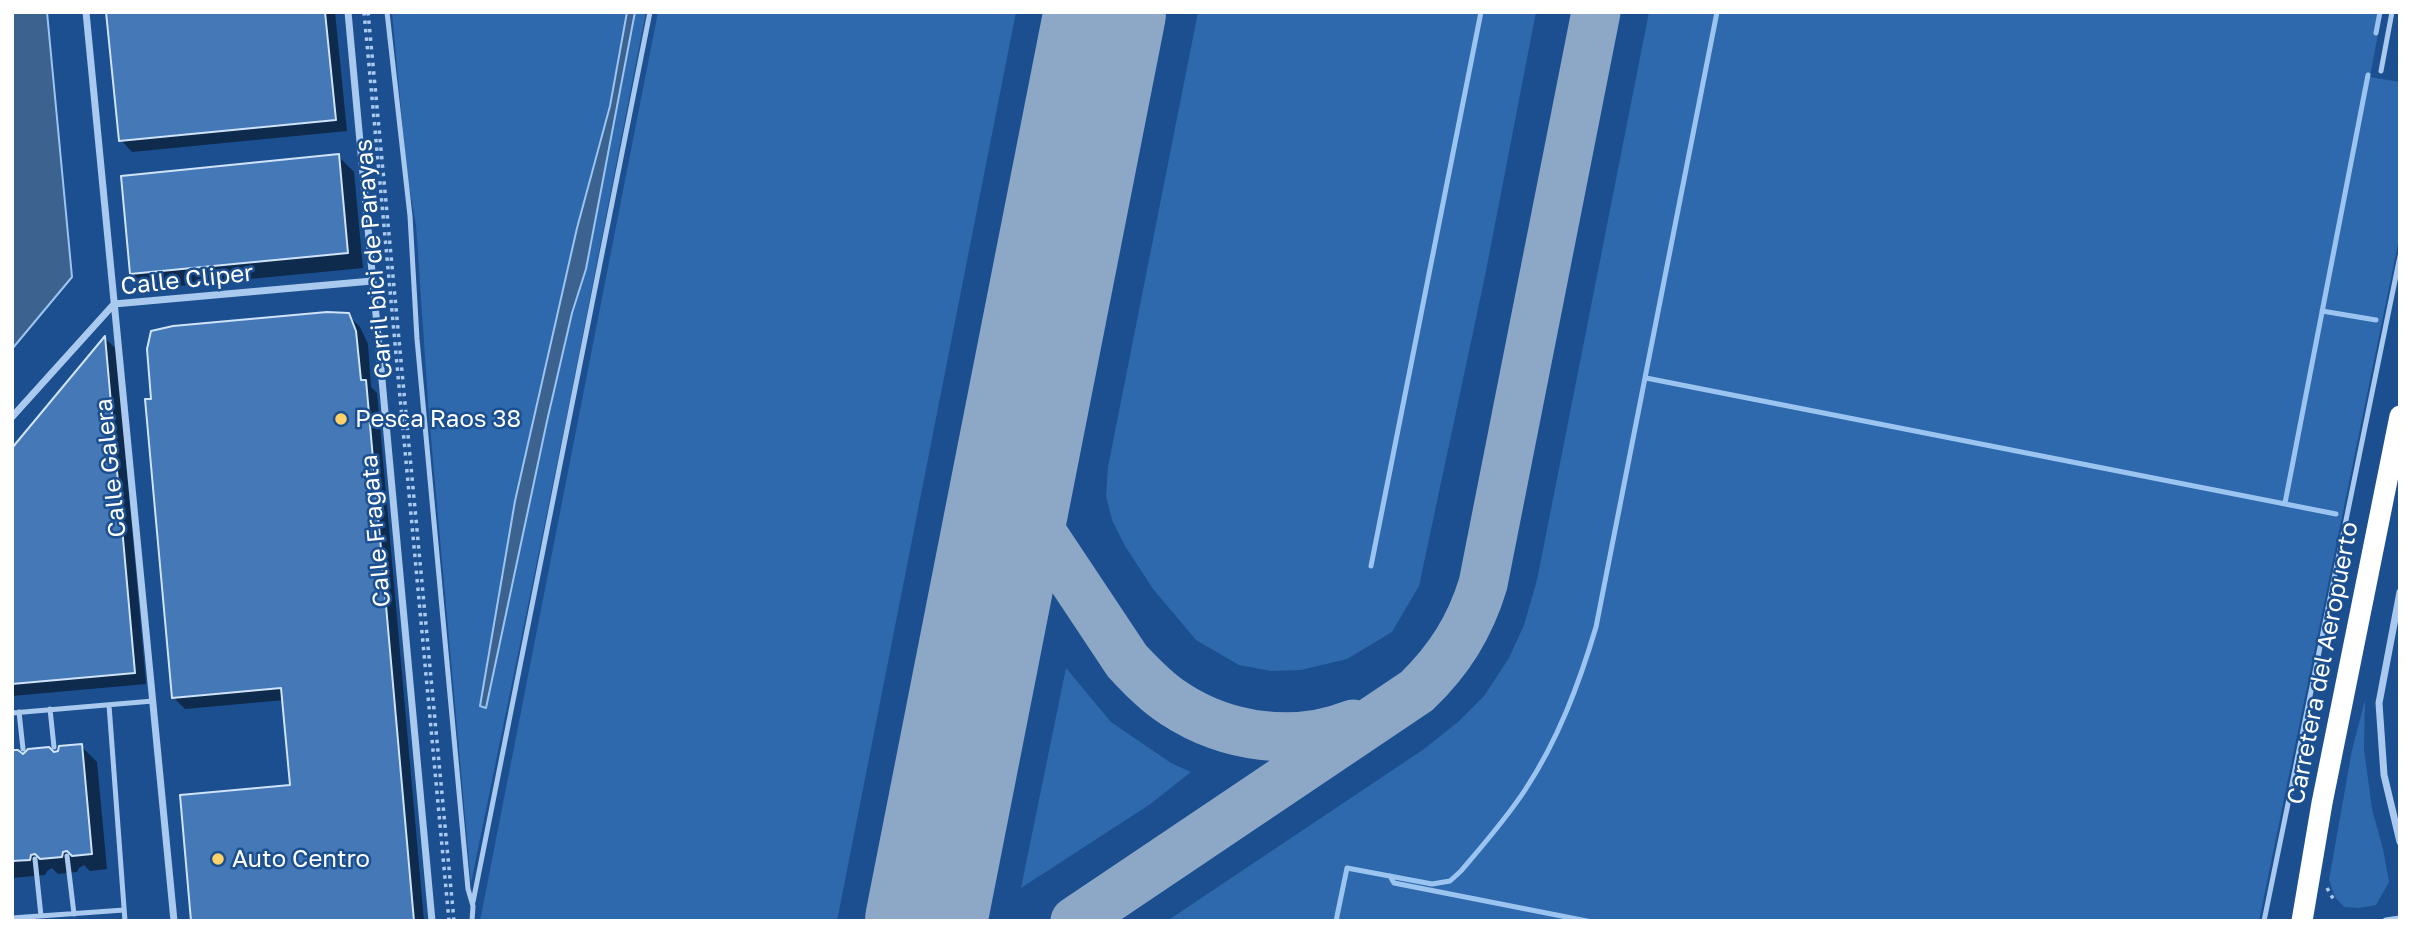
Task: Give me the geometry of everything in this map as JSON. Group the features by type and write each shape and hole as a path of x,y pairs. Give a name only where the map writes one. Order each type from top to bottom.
{"highway":[{"name":"Carretera del Aeropuerto","path":"2302,921 2322,803 2400,416"}],"street":[{"name":"Calle Galera","path":"86,12 174,921"},
{"name":"Calle Fragata","path":"348,12 432,921"},
{"name":"Calle Cliper","path":"12,417 114,304 372,281"},
{"path":"2400,592 2379,704 2384,775 2400,842"},
{"path":"2386,921 2400,919"}],"lane":[{"path":"387,12 410,216 417,339 468,888 473,906"},
{"path":"472,921 650,12"},
{"path":"2381,71 2392,12"},
{"path":"2264,921 2400,256"},
{"path":"23,749 16,712 153,701"},
{"path":"109,705 125,921"},
{"path":"50,709 54,747"},
{"path":"67,856 74,914"},
{"path":"35,859 41,916"},
{"path":"12,918 124,910"}],"path":[{"name":"Carril bici de Parayas","path":"366,12 451,921"}],"shaded area":[{"path":"12,12 47,12 72,277 12,349"},
{"path":"392,12 627,12 610,106 577,228 515,501 481,706 486,707 547,421 572,313 586,269 635,12 646,12 471,883 429,416 416,225 407,174"},
{"path":"627,12 635,12 586,269 572,313 547,421 486,708 480,706 515,501 577,228 610,106"},
{"path":"658,12 1016,12 837,921 480,921"},
{"path":"1198,12 1536,12 1485,276 1419,586 1392,632 1347,659 1301,670 1271,671 1239,665 1196,640 1153,589 1125,546 1112,520 1106,496 1108,467"},
{"path":"1649,12 2382,12 2370,77 2400,82 2400,234 2259,921 1167,921 1424,749 1458,722 1484,696 1509,658 1524,625 1537,580"},
{"path":"1066,668 1111,722 1171,763 1191,772 1149,805 1021,888"},
{"path":"2365,700 2364,749 2372,809 2389,882 2376,905 2359,908 2344,907 2335,897 2329,880 2352,750"}],"building":[{"path":"106,12 325,12 336,120 119,141"},
{"path":"339,154 348,253 130,274 121,176"},
{"path":"327,312 349,313 356,331 361,380 366,380 414,921 191,921 180,795 290,785 281,688 172,698 145,399 151,399 147,349 151,331 173,326"},
{"path":"105,336 135,673 12,684 12,448"},
{"path":"82,744 92,854 72,856 67,851 63,852 62,857 40,859 35,854 31,855 30,860 12,861 12,750 23,754 28,749 49,747 54,752 58,751 59,746"}],"waterway":[{"path":"1371,566 1481,12"},
{"path":"1336,921 1347,868 1432,884 1450,881 1502,822 1525,790 1567,711 1596,627 1717,12"},
{"path":"2376,33 2380,12"},
{"path":"2285,503 2368,75"},
{"path":"2322,311 2376,320"},
{"path":"1646,378 2336,514"},
{"path":"1390,876 1394,883 1587,921"}],"taxiway":[{"path":"1075,921 1417,691 1449,655 1465,629 1483,584 1596,12"},
{"path":"1012,488 1127,661 1168,700 1217,725 1262,735 1308,735 1353,724"}],"runway":[{"path":"926,921 1105,12"}],"place":[{"name":"Pesca Raos 38","path":"341,419"},
{"name":"Auto Centro","path":"218,859"}]}
